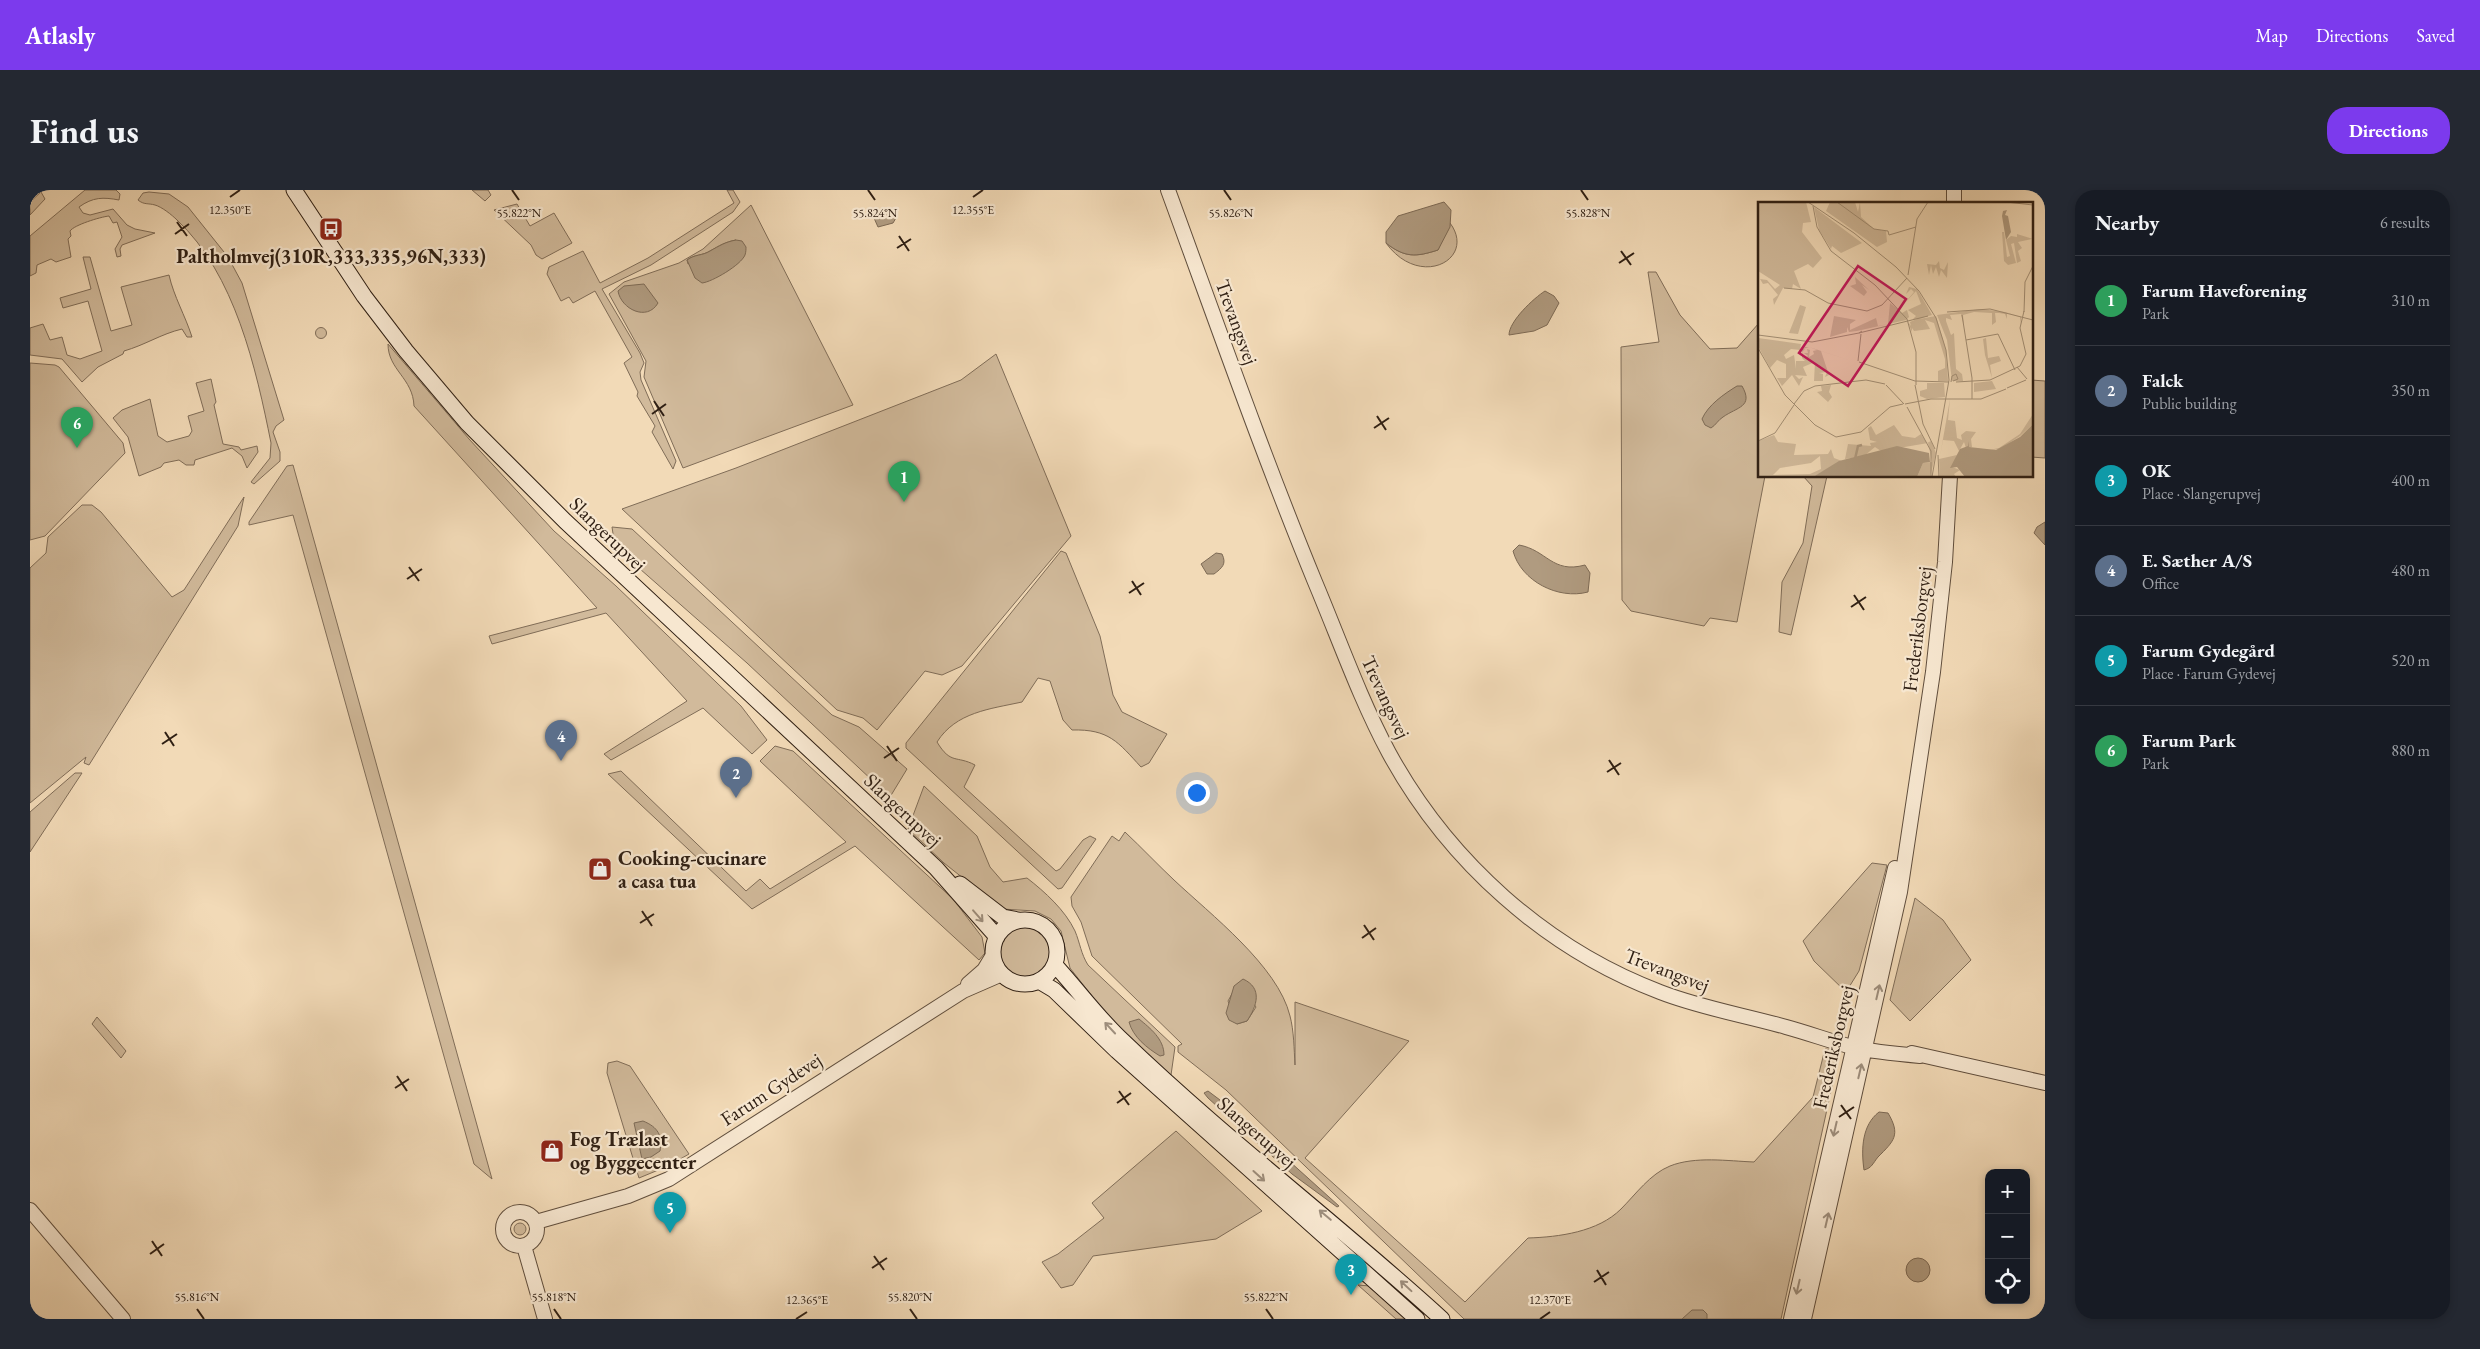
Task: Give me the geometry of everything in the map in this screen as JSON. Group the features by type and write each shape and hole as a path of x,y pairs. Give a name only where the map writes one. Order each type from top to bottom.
{"main road":[{"name":"Slangerupvej","path":"294,190 374,309 467,423 565,521 936,868 997,937"},
{"name":"Slangerupvej","path":"936,868 945,872 1003,917 1018,920"},
{"path":"1018,920 1038,922 1052,934 1057,946 1055,965 1046,977 1039,981 1019,984 1002,974 993,954 997,937 1006,926 1018,920"},
{"name":"Slangerupvej","path":"1055,965 1122,1041 1368,1252 1442,1319"},
{"name":"Slangerupvej","path":"1039,981 1054,990 1117,1051 1417,1319"}],"street":[{"name":"Trevangsvej","path":"1168,190 1261,445 1351,671 1391,756 1430,818 1460,852 1524,915 1601,965 1631,980 1688,1003 2045,1084"},
{"name":"Frederiksborgvej","path":"1804,1319 1915,785 1934,662 1945,562 1950,478"},
{"name":"Farum Gydevej","path":"963,991 984,970 993,954"},
{"name":"Farum Gydevej","path":"536,1222 628,1196 669,1179 963,991 1002,974"},
{"name":"Frederiksborgvej","path":"1791,1319 1860,1043"},
{"path":"30,1210 123,1319"},
{"path":"519,1212 531,1216 536,1222 536,1236 530,1243 524,1246 512,1244 503,1233 509,1216 519,1212"},
{"path":"524,1246 545,1319"}],"shaded area":[{"path":"85,190 116,190 120,194 119,200 108,198 89,201 79,207 83,213 90,215 113,209 127,225 135,229 155,233 122,245 120,249 121,256 117,257 115,249 122,237 117,222 113,223 109,216 88,222 70,231 71,236 68,239 71,257 56,262 51,259 37,265 36,273 30,276 30,236"},
{"path":"472,190 488,190 491,195 485,201"},
{"path":"727,190 733,190 740,202 733,212 651,265 602,289 644,363 640,372 641,380 676,461 673,469 652,432 655,426 637,396 638,392 624,363 632,357 595,291 573,303 569,297 561,301 547,274 549,267 583,251 600,283 648,258 734,203"},
{"path":"41,192 45,199 30,215 30,202"},
{"path":"143,193 169,194 188,207 228,257 242,283 284,420 276,426 273,432 280,452 280,461 254,484 251,482 270,458 271,443 258,384 240,324 214,267 197,242 167,211 153,204 138,200"},
{"path":"1444,202 1451,210 1450,227 1438,250 1411,255 1405,254 1386,243 1386,232 1398,216"},
{"path":"517,204 530,226 554,213 572,243 542,259 536,255 531,245 494,210"},
{"path":"751,205 853,405 683,468 644,377 646,361 609,294 624,282 679,263 703,249","holes":["736,240 688,264 687,260 690,258 707,253 725,243"]},
{"path":"885,210 891,211 896,218 893,223 878,227 874,218"},
{"path":"1450,223 1456,236 1456,248 1451,258 1441,264 1428,267 1414,265 1400,257 1386,243 1405,254 1411,255 1438,250"},
{"path":"736,240 742,241 746,247 745,255 738,263 707,282 702,283 695,278 687,260"},
{"path":"83,257 90,257 111,331 132,325 121,287 169,275 192,337 187,337 182,329 124,351 123,354 98,367 82,382 62,359 30,355 30,328 43,324 50,340 62,337 67,355 80,359 102,351 88,301 63,308 60,298 91,289"},
{"path":"1648,272 1656,272 1680,315 1710,349 1737,348 1758,324 1758,478 1765,478 1737,622 1710,618 1704,626 1631,611 1622,600 1621,347 1659,342"},
{"path":"644,284 658,303 648,312 635,311 624,303 618,291 624,286"},
{"path":"1545,291 1554,296 1559,303 1547,325 1534,331 1509,335 1510,329 1517,317"},
{"path":"319,328 323,328 326,333 325,337 319,338 316,335 316,331"},
{"path":"388,344 469,439 554,531 616,586 741,706 767,740 752,754 703,708 611,760 604,754 687,701 606,613 492,644 489,636 597,608 414,406 410,388 392,361"},
{"path":"996,354 1071,536 962,666 942,675 925,671 877,730 863,718 837,710 622,509 736,468 961,380"},
{"path":"30,363 59,367 123,443 125,453 45,536 30,540"},
{"path":"211,379 216,402 214,405 223,444 239,447 241,450 257,446 258,452 247,468 242,456 232,448 195,460 194,465 186,465 179,460 164,463 161,467 139,476 128,437 113,418 122,410 150,399 158,436 167,442 189,436 192,431 188,416 204,411 196,383"},
{"path":"2032,380 2045,381 2045,458 2032,457"},
{"path":"1737,386 1742,386 1745,393 1746,398 1742,406 1721,418 1711,428 1705,425 1702,419 1708,409"},
{"path":"293,465 492,1179 474,1164 293,515 249,525 249,522 287,466"},
{"path":"1805,478 1827,478 1791,635 1779,632 1782,582 1803,543 1812,486"},
{"path":"244,497 238,526 89,765 84,763 86,757 30,803 30,568 46,553 48,537 82,505 92,505 101,512 172,597 184,590"},
{"path":"2045,522 2045,545 2034,533 2037,527"},
{"path":"612,527 632,529 832,715 859,727 907,769 890,797 747,663 615,547"},
{"path":"1519,545 1529,548 1557,564 1574,567 1585,565 1590,573 1588,592 1565,593 1542,586 1532,579 1517,562 1513,551"},
{"path":"1061,551 1066,553 1100,636 1113,695 1122,712 1167,734 1149,763 1141,767 1119,744 1104,735 1085,730 1072,730 1063,720 1050,681 1038,678 1022,702 975,713 964,718 945,732 937,742 950,757 975,765 964,787 1056,871 1060,869 1083,840 1090,836 1096,839 1062,888 1058,889 906,748 906,743"},
{"path":"1216,553 1222,554 1223,566 1214,574 1207,574 1201,564"},
{"path":"775,746 793,751 953,899 982,937 985,953 979,960 855,846 752,909 608,774 621,771 746,891 760,879 770,889 846,842 760,761"},
{"path":"75,773 82,773 30,852 30,812"},
{"path":"924,786 977,836 990,867 1003,882 1027,878 1060,909 1075,931 1088,965 1175,1047 1171,1075 1125,1038 1070,968 1061,931 1051,919 1035,911 1002,909 944,863 908,829"},
{"path":"1125,832 1258,960 1272,978 1283,997 1290,1016 1295,1065 1295,1002 1409,1041 1305,1158 1465,1302 1528,1238 1578,1232 1601,1223 1621,1209 1656,1174 1670,1166 1701,1160 1754,1162 1813,1097 1825,1049 1840,1050 1781,1319 1464,1319 1226,1090 1178,1052 1178,1046 1182,1044 1092,956 1081,922 1072,906 1071,897 1112,836 1119,841","holes":["1238,983 1256,1007 1247,1021 1237,1024 1228,1001"]},
{"path":"1872,863 1887,865 1859,971 1846,992 1814,961 1803,941"},
{"path":"1915,898 1943,920 1971,960 1910,1021 1890,1000"},
{"path":"1021,925 1031,925 1041,929 1048,936 1052,951 1048,966 1041,973 1031,977 1021,977 1011,973 1004,966 1000,956 1000,946 1004,936 1011,929"},
{"path":"1243,979 1253,987 1256,992 1256,998 1247,1021 1237,1024 1229,1020 1226,1013 1234,986"},
{"path":"97,1017 126,1051 121,1058 92,1024"},
{"path":"1139,1019 1159,1039 1164,1055 1160,1056 1150,1049 1134,1033 1129,1022"},
{"path":"617,1061 630,1066 689,1154 668,1166 639,1178 607,1073 608,1063"},
{"path":"1208,1091 1228,1106 1339,1206 1337,1207 1292,1174 1208,1098 1204,1093"},
{"path":"1879,1112 1888,1113 1894,1127 1894,1137 1892,1142 1872,1165 1864,1170 1864,1138 1873,1117"},
{"path":"643,1121 656,1129 660,1136 661,1146 660,1151 651,1157 642,1159 634,1123"},
{"path":"1176,1131 1262,1211 1216,1239 1093,1256 1073,1285 1061,1288 1042,1262 1058,1254 1104,1218 1092,1203"},
{"path":"518,1223 522,1223 526,1229 522,1235 518,1235 514,1231 514,1227"},
{"path":"1918,1258 1927,1261 1930,1270 1927,1279 1918,1282 1909,1279 1906,1270 1909,1261"},
{"path":"1358,1285 1370,1286 1408,1319 1396,1319"},
{"path":"1692,1310 1703,1310 1707,1314 1707,1319 1682,1319"}],"place":[{"name":"Paltholmvej(310R,333,335,96N,333)","path":"331,229"},
{"name":"Farum Park","path":"77,448"},
{"name":"Farum Haveforening","path":"904,502"},
{"name":"E. Sæther A/S","path":"561,761"},
{"name":"Falck","path":"736,798"},
{"name":"Cooking-cucinare a casa tua","path":"600,869"},
{"name":"Fog Trælast og Byggecenter","path":"552,1151"},
{"name":"Farum Gydegård","path":"670,1233"},
{"name":"OK","path":"1351,1295"}]}
